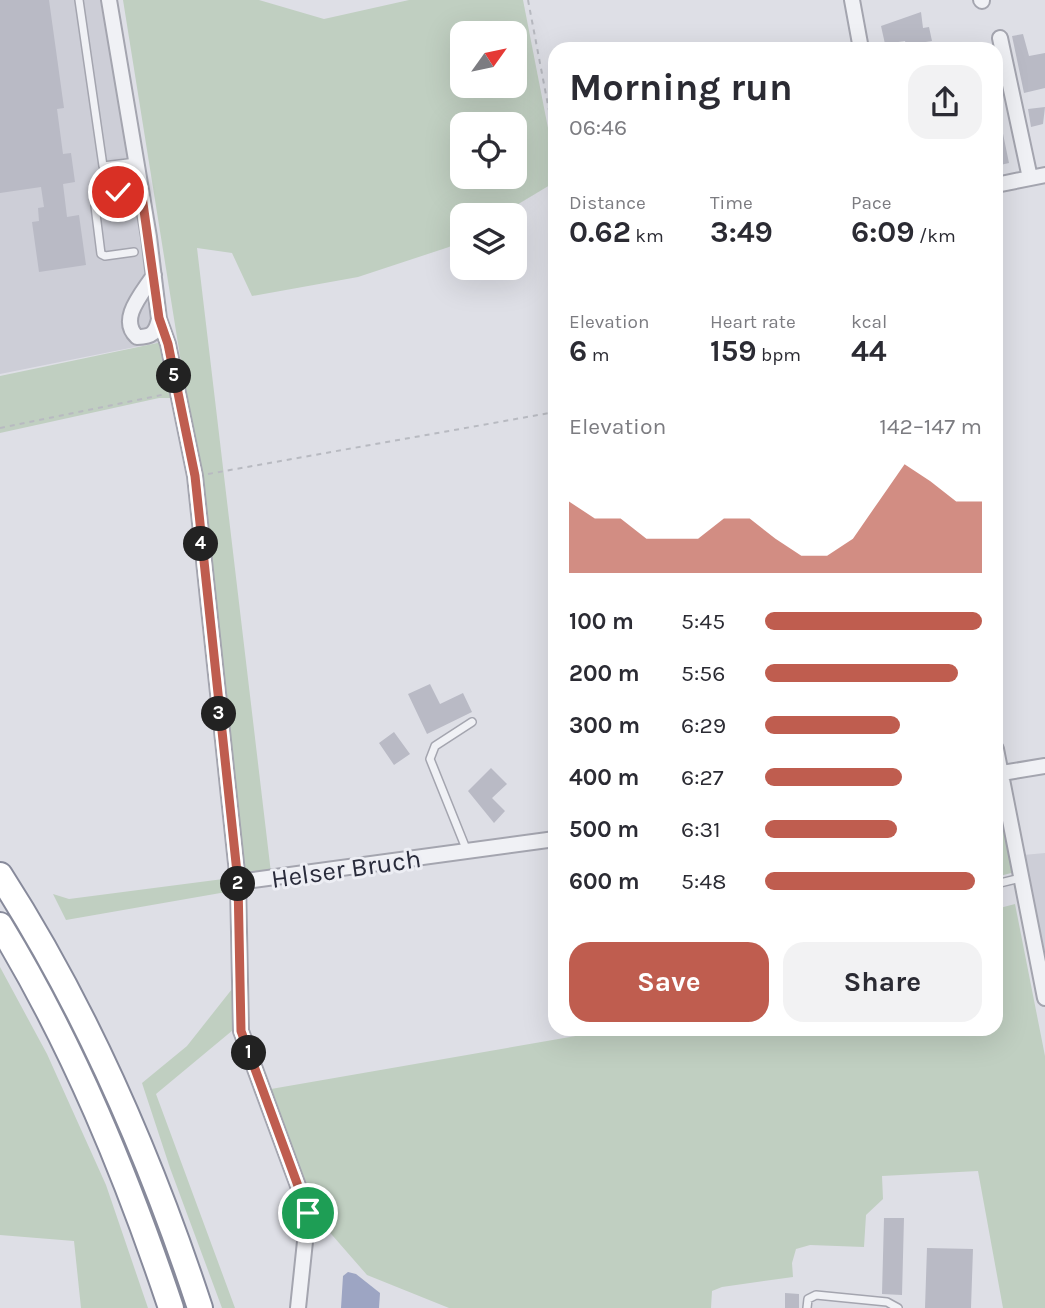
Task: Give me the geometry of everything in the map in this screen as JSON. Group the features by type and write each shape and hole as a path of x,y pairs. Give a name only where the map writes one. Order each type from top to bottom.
{"highway":[{"path":"0,875 52,959 107,1067 174,1227 200,1308"},
{"path":"0,925 57,1025 93,1100 136,1202 171,1308"}],"street":[{"path":"109,0 141,189 159,318 195,476 238,882"},
{"path":"852,0 860,42"},
{"path":"1000,38 1001,42"},
{"path":"1003,52 1030,178"},
{"path":"1003,184 1045,175"},
{"path":"154,275 128,319 129,330 138,337 149,337 156,331 159,318"},
{"path":"1003,772 1045,766"},
{"path":"1003,796 1045,998"},
{"name":"Helser Bruch","path":"298,1308 308,1213 241,1031 238,882 548,840"}],"lane":[{"path":"79,0 103,166 136,162"},
{"path":"134,252 105,256 102,254 95,206 101,196 141,189"},
{"path":"467,852 430,760 435,746 472,722"},
{"path":"1003,882 1021,878"},
{"path":"807,1308 808,1299 816,1295 887,1301 898,1308"}],"path":[{"path":"528,0 548,105"},
{"path":"0,428 177,391"},
{"path":"195,476 548,413"}],"shaded area":[{"path":"0,0 100,0 165,341 0,374"},
{"path":"1045,853 1045,968 1023,855"}],"green space":[{"path":"123,0 259,0 324,19 409,0 523,0 548,128 548,186 520,203 450,203 449,247 358,277 252,296 232,253 197,248 271,873 243,878 200,481"},
{"path":"162,342 175,398 159,398 0,433 0,376"},
{"path":"1003,818 1015,872 1003,875"},
{"path":"231,878 232,891 66,920 53,894 69,899"},
{"path":"1015,904 1045,1056 1045,1308 1003,1308 978,1171 882,1176 883,1199 866,1215 864,1247 810,1245 796,1249 792,1263 793,1277 722,1287 712,1291 711,1308 449,1308 367,1275 312,1212 271,1089 576,1036 1003,1036 1003,907"},
{"path":"0,967 47,1054 106,1185 148,1308 81,1308 74,1241 0,1235"},
{"path":"236,984 239,1025 156,1094 235,1308 222,1308 142,1083 187,1046"}],"water":[{"path":"348,1272 356,1274 380,1293 379,1308 341,1308 343,1276"}],"building":[{"path":"0,0 49,0 64,108 57,109 63,154 71,153 75,182 63,184 67,217 79,215 86,265 39,272 32,222 39,221 38,208 44,207 41,187 0,193"},
{"path":"921,12 923,28 929,27 932,41 885,42 881,26"},
{"path":"1023,34 1029,56 1045,53 1045,88 1024,93 1012,36"},
{"path":"1045,107 1043,124 1031,127 1028,109"},
{"path":"1003,134 1009,163 1003,164"},
{"path":"430,684 440,704 463,693 472,712 427,734 408,694"},
{"path":"394,732 410,754 394,765 379,743"},
{"path":"491,768 507,784 492,798 505,811 494,823 468,791"},
{"path":"884,1218 904,1218 902,1295 882,1294"},
{"path":"927,1248 973,1249 971,1308 925,1308"},
{"path":"785,1293 799,1294 799,1308 785,1308"}],"route":[{"path":"118,192 141,189 159,318 168,344 195,476 238,882 241,1031 308,1213"}]}
